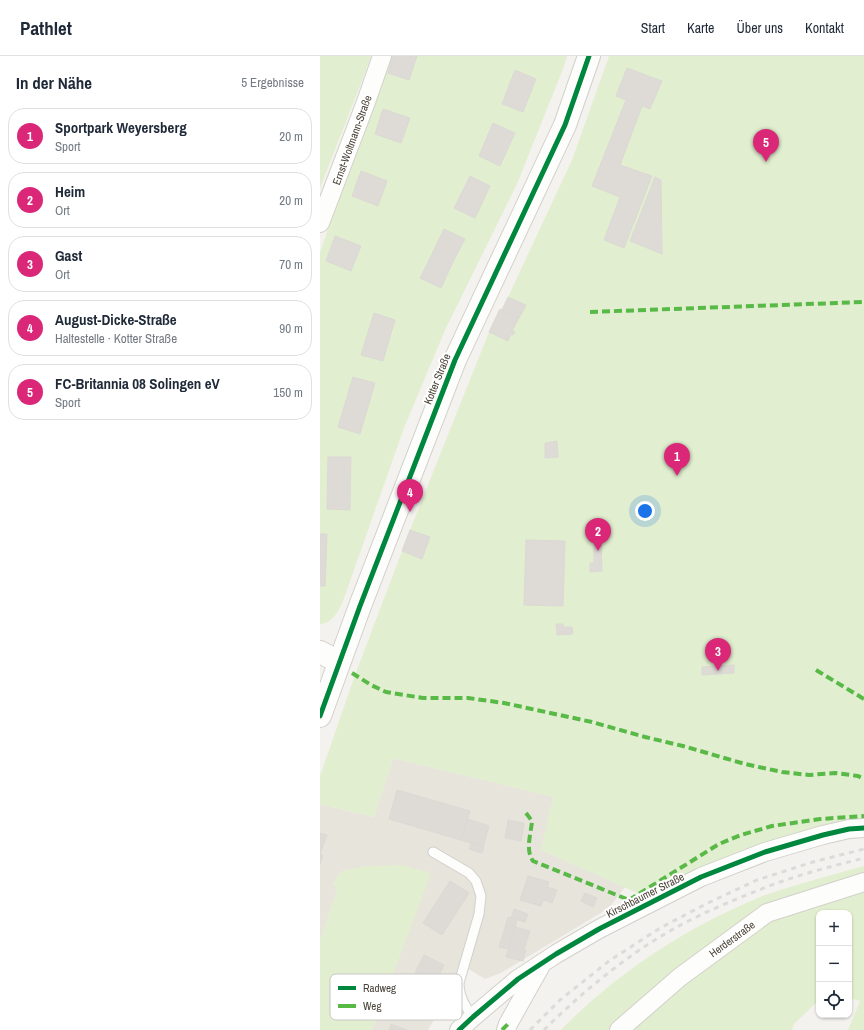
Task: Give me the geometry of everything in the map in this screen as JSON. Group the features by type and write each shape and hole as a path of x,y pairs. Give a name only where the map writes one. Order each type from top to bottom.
{"street":[{"name":"Ernst-Woltmann-Straße","path":"320,223 382,56"},
{"name":"Kotter Straße","path":"320,716 339,662 455,360 565,125 589,56"},
{"path":"320,652 339,662"},
{"name":"Kirschbaumer Straße","path":"459,1030 518,979 542,963 599,929 701,877 765,852 823,835 864,828"},
{"name":"Herderstraße","path":"619,1030 680,977 767,913 864,882"},
{"path":"506,1030 542,963"}],"lane":[{"path":"433,852 469,873 476,881 481,896 479,914 462,974"},
{"path":"462,1002 473,1017"}],"shaded area":[{"path":"393,758 554,797 541,850 625,887 609,908 501,973 485,979 460,964 456,974 393,974 430,873 416,869 345,870 339,874 333,884 338,888 320,942 320,804 374,817"},
{"path":"376,1020 434,1020 428,1030 372,1030"}],"green space":[{"path":"320,56 371,56 320,188"},
{"path":"390,56 567,56 517,184 445,330 404,428 343,601 332,619 328,622 320,624 320,252"},
{"path":"609,56 864,56 864,824 646,897 541,850 553,797 393,758 374,817 320,804 320,776 355,675 410,530 489,332 500,309 502,310 572,160"},
{"path":"401,865 431,873 393,974 330,974 330,1020 376,1020 372,1030 320,1030 320,942 338,888 333,884 339,874 345,870"},
{"path":"864,866 864,1030 848,1030 860,1001 852,999 852,910 816,910 816,1003 794,1024 792,1030 561,1030 606,989 630,970 682,936 737,907 765,895"}],"building":[{"path":"393,56 417,56 409,80 388,73"},
{"path":"627,68 662,81 650,109 642,106 620,165 652,176 624,248 604,240 620,197 592,186 626,100 616,96"},
{"path":"515,70 536,79 523,112 502,104"},
{"path":"383,109 410,118 401,143 375,134"},
{"path":"493,123 515,133 500,166 479,156"},
{"path":"361,171 387,181 378,206 352,196"},
{"path":"470,176 490,186 475,218 454,208"},
{"path":"655,177 661,180 662,254 630,241"},
{"path":"444,229 465,239 452,264 432,254"},
{"path":"335,236 361,246 351,271 326,261"},
{"path":"432,254 452,264 441,288 420,278"},
{"path":"508,297 526,305 519,318 502,310"},
{"path":"500,309 519,318 512,331 515,332 513,335 511,334 508,341 489,332"},
{"path":"374,313 395,320 383,361 361,355"},
{"path":"353,377 375,383 360,434 338,427"},
{"path":"557,441 558,457 545,458 545,443"},
{"path":"328,457 351,457 350,510 327,509"},
{"path":"410,530 430,537 422,559 402,551"},
{"path":"320,534 327,534 325,586 320,586"},
{"path":"601,539 602,571 590,572 590,563 594,563 594,540"},
{"path":"526,540 565,541 563,606 524,605"},
{"path":"556,624 563,624 563,627 572,627 573,634 557,635"},
{"path":"734,665 734,673 702,675 702,667"},
{"path":"397,790 470,811 461,840 389,819"},
{"path":"468,819 489,826 483,847 461,840"},
{"path":"508,820 524,823 521,841 505,838"},
{"path":"320,833 327,835 320,854"},
{"path":"471,843 484,847 482,853 469,849"},
{"path":"320,854 323,855 320,864"},
{"path":"528,876 549,882 547,887 557,890 552,903 543,900 541,906 520,900"},
{"path":"450,881 469,893 442,935 423,923"},
{"path":"585,893 597,898 593,907 581,901"},
{"path":"514,909 528,914 525,922 511,918"},
{"path":"508,917 517,920 515,927 506,924"},
{"path":"506,924 515,927 508,949 499,947"},
{"path":"515,927 530,931 524,949 526,950 523,961 506,957"},
{"path":"424,955 444,965 440,974 414,974"},
{"path":"391,1024 407,1030 389,1030"}],"railway":[{"path":"530,1030 560,1000 609,961 660,928 757,880 813,862 864,849"},
{"path":"544,1030 571,1004 616,967 674,928 734,900 785,880 864,858"}],"marked path":[{"path":"590,312 864,302"},
{"path":"816,670 864,699"},
{"path":"352,673 371,685 386,692 423,698 468,698 504,703 592,722 745,764 782,772 809,775 835,773 858,776 864,779"},
{"path":"526,813 532,821 529,852 533,861 629,900 640,909"},
{"path":"629,900 719,844 741,835 772,826 820,819 864,816"},
{"path":"502,1030 508,1024"}],"cycle path":[{"path":"320,716 360,606 455,360 565,125 589,56"},
{"path":"459,1030 518,979 556,954 599,929 701,877 765,852 823,835 849,829 864,828"}],"place":[{"name":"FC-Britannia 08 Solingen eV","path":"766,162"},
{"name":"Sportpark Weyersberg","path":"677,476"},
{"name":"August-Dicke-Straße","path":"410,512"},
{"name":"Heim","path":"598,551"},
{"name":"Gast","path":"718,671"}]}
